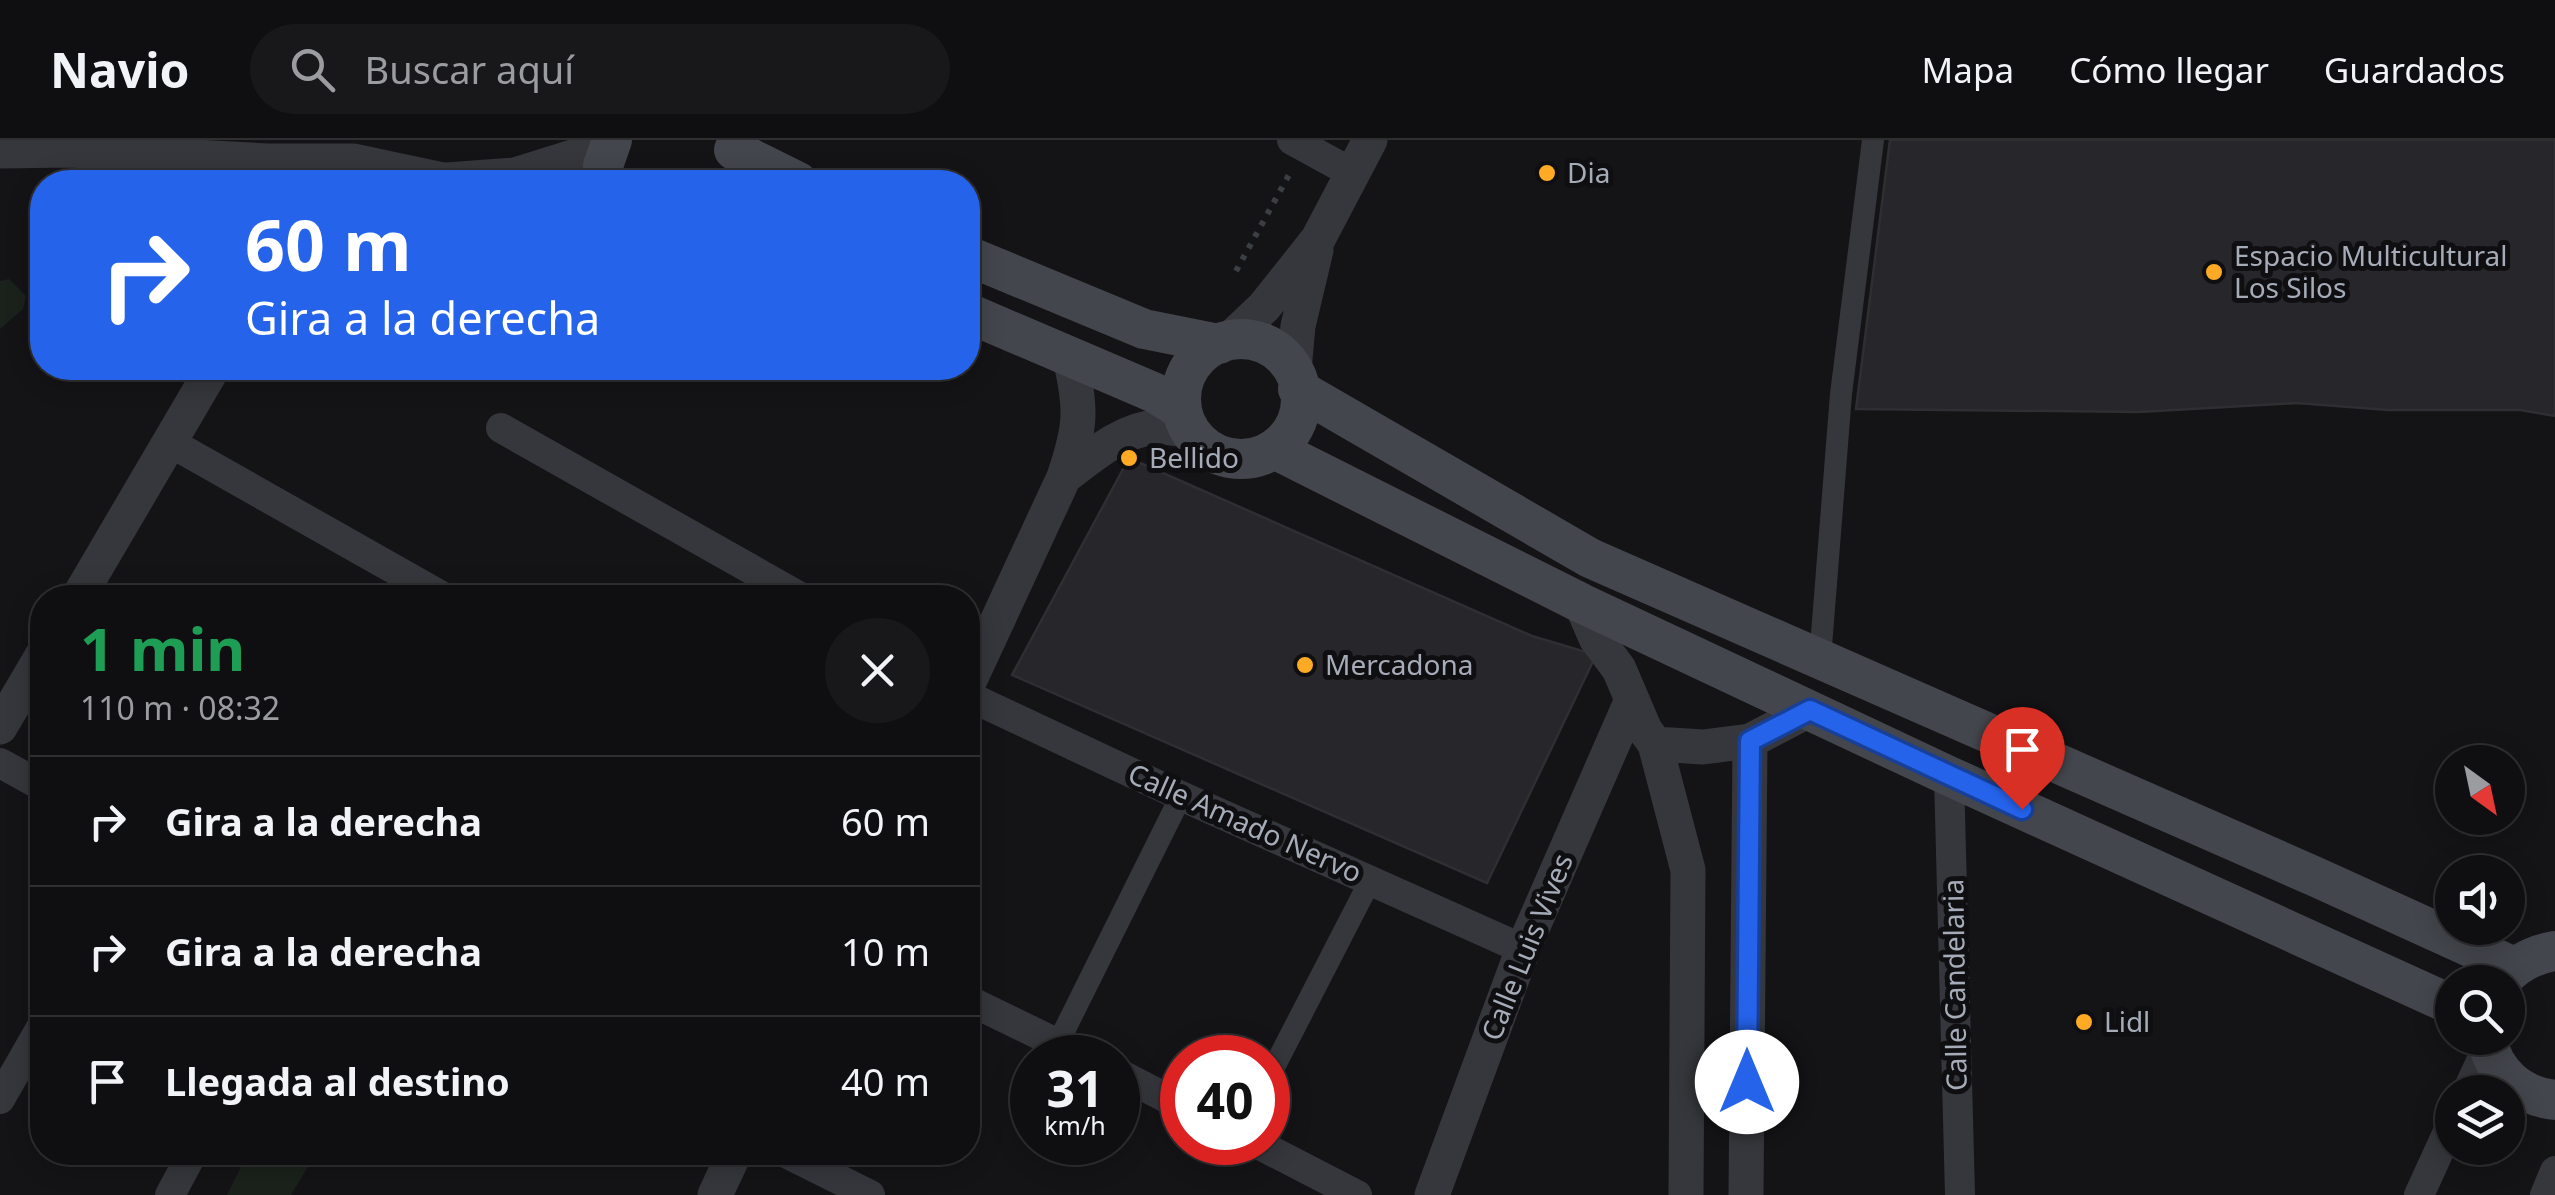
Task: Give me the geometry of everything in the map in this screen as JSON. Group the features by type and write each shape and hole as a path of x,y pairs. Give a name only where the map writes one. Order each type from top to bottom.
{"main road":[{"path":"734,158 766,170"},
{"path":"980,261 1144,329 1223,342 1247,340 1266,344 1282,355 1296,380 1298,420 1274,449 1258,457 1232,459 1208,449 1186,420 1156,393 980,318"},
{"path":"1186,420 1182,390 1189,371 1202,354 1223,342"},
{"path":"1296,380 1590,558 2316,877 2488,965"},
{"path":"1274,449 1581,602 2435,998"},
{"path":"2520,965 2555,950"},
{"path":"2493,1055 2510,1081 2527,1093 2555,1100"}],"street":[{"path":"520,170 541,140"},
{"path":"1223,342 1264,307 1318,239 1370,140"},
{"path":"1820,659 1841,394 1873,140"},
{"path":"1297,143 1354,174"},
{"path":"0,150 70,150 249,170"},
{"path":"534,170 608,150"},
{"path":"1296,380 1298,326 1318,239"},
{"path":"980,658 1064,477 1074,447 1080,412 1070,358"},
{"path":"86,585 206,380"},
{"path":"1064,477 1116,441 1186,420"},
{"path":"501,428 779,585"},
{"path":"171,443 422,585"},
{"path":"1581,602 1596,638 1618,669 1655,744 1688,870 1686,1195"},
{"path":"0,727 30,676"},
{"name":"Calle Amado Nervo","path":"980,702 1523,949"},
{"name":"Calle Luis Vives","path":"1432,1195 1523,949 1632,702"},
{"path":"1655,744 1703,747 1750,741 1810,710"},
{"path":"1746,1195 1750,741"},
{"path":"0,763 30,779"},
{"name":"Calle Candelaria","path":"1949,776 1960,1195"},
{"path":"1062,1035 1181,796"},
{"path":"1290,1036 1371,879"},
{"path":"980,1006 1043,1035"},
{"path":"0,1099 30,1047"},
{"path":"1290,1161 1357,1195"},
{"path":"2420,1195 2435,1162"},
{"path":"170,1195 187,1165"},
{"path":"715,1195 730,1165"},
{"path":"810,1165 870,1195"},
{"path":"2544,1195 2555,1171"}],"path":[{"path":"1236,271 1288,177 1297,143"}],"shaded area":[{"path":"9,279 26,296 23,309 0,329 0,281"},
{"path":"242,1165 309,1165 291,1195 227,1195"}],"building":[{"name":"Espacio Multicultural Los Silos","path":"1890,140 2555,140 2555,416 2520,410 2388,410 2297,403 2139,412 1856,409"},
{"name":"Mercadona","path":"1129,458 1532,636 1596,655 1487,883 1012,675"}],"place":[{"name":"Dia","path":"1547,173"},
{"name":"Espacio Multicultural Los Silos","path":"2214,272"},
{"name":"Bellido","path":"1129,458"},
{"name":"Mercadona","path":"1305,665"},
{"name":"Lidl","path":"2084,1022"}],"route":[{"path":"1747,1082 1750,741 1810,710 2022,809"}]}
